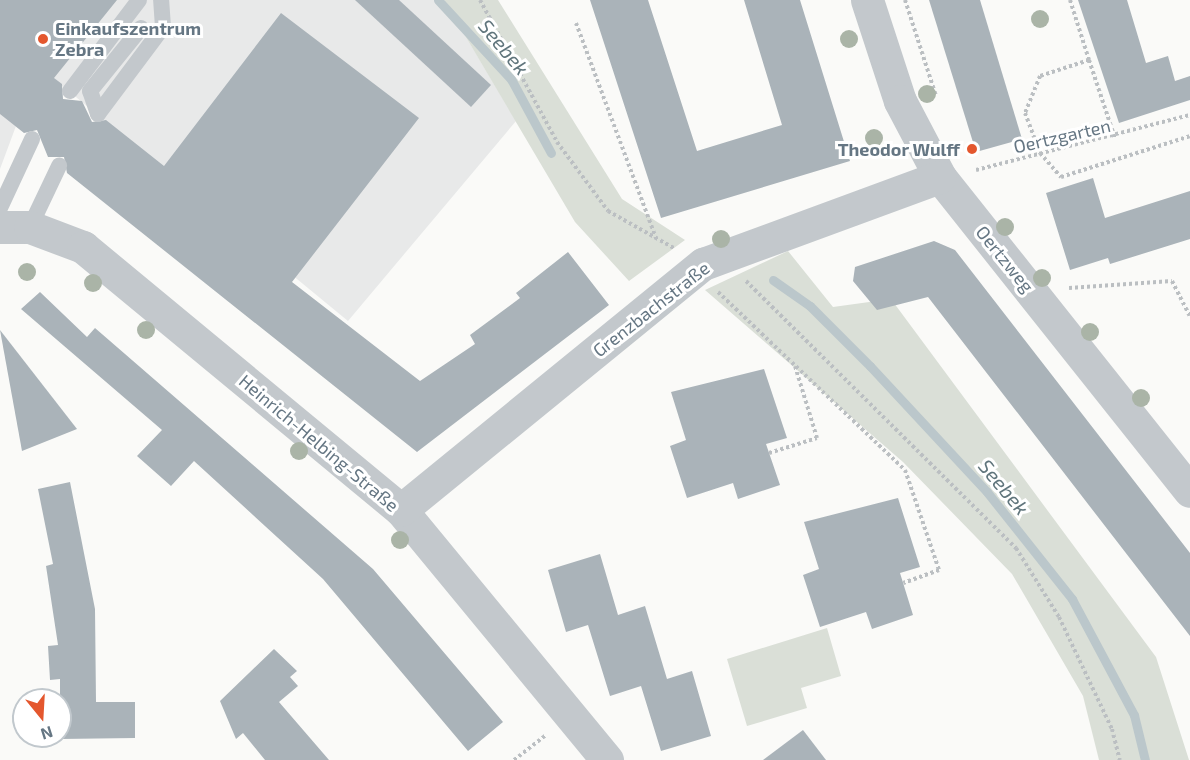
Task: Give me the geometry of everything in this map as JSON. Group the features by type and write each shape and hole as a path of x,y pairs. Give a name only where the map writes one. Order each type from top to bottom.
{"street":[{"name":"Oertzweg","path":"867,0 900,101 940,177 1190,491"},
{"name":"Grenzbachstraße","path":"401,510 696,271 767,238 940,177"},
{"name":"Heinrich-Helbing-Straße","path":"15,227 83,247 401,510 607,760"}],"lane":[{"path":"69,91 139,0"},
{"path":"141,28 90,91 98,114 163,27 161,0"},
{"path":"0,208 32,139"},
{"path":"15,227 59,166"}],"path":[{"path":"480,0 557,142 608,211 657,238 576,23"},
{"path":"905,0 938,100"},
{"path":"1070,0 1115,138"},
{"path":"1089,60 1040,76 1025,113 1040,153 1061,177 1190,136"},
{"name":"Oertzgarten","path":"940,177 1115,138 1190,115"},
{"path":"696,271 905,470 939,570 903,583"},
{"path":"1030,291 1172,281 1190,316"},
{"path":"783,316 1016,549 1059,617 1112,729 1120,760"},
{"path":"769,453 818,438 795,364"},
{"path":"514,760 572,716"}],"shaded area":[{"path":"0,0 444,0 516,121 348,321 54,79 16,126 0,169"},
{"path":"444,0 498,0 622,199 685,240 629,281 575,222"},
{"path":"788,251 833,307 891,299 1156,657 1189,760 1099,760 1083,696 1012,574 903,462 705,290"},
{"path":"827,628 841,676 801,688 807,708 747,726 727,659"}],"building":[{"path":"0,0 117,0 54,78 62,84 63,99 82,101 92,122 106,120 164,166 281,13 419,118 292,282 420,381 475,344 470,335 520,298 516,293 568,252 609,305 417,452 67,173 64,157 48,157 37,130 24,133 0,114"},
{"path":"355,0 399,0 491,85 471,107"},
{"path":"590,0 648,0 697,151 782,125 744,0 800,0 850,161 661,218"},
{"path":"929,0 980,0 1022,139 976,152"},
{"path":"1078,0 1127,0 1146,63 1168,56 1175,81 1190,76 1190,100 1119,123"},
{"path":"1093,178 1105,218 1190,191 1190,239 1110,264 1108,258 1070,270 1046,193"},
{"path":"934,241 955,250 1190,553 1190,636 928,297 877,310 853,281 855,267"},
{"path":"40,292 87,337 95,328 373,569 503,722 468,751 323,579 194,461 171,486 137,456 162,430 21,309"},
{"path":"0,330 77,429 22,451"},
{"path":"764,369 787,438 766,444 780,485 738,499 733,483 687,498 670,446 686,440 671,392"},
{"path":"70,482 95,609 96,702 135,702 135,738 72,739 72,688 60,688 60,679 50,680 48,646 58,645 46,566 53,564 38,489"},
{"path":"898,498 920,567 900,573 913,615 872,629 866,612 820,627 803,575 819,569 804,522"},
{"path":"600,554 618,615 645,606 667,679 692,671 711,736 661,751 641,686 610,696 588,625 566,632 548,570"},
{"path":"274,649 297,671 290,677 298,686 279,702 329,760 265,760 243,733 236,739 220,701"},
{"path":"803,730 826,760 763,760"}],"waterway":[{"name":"Seebek","path":"438,0 511,79 551,153"},
{"name":"Seebek","path":"773,280 810,306 870,366 987,492 1072,599 1134,715 1145,760"}],"place":[{"name":"Einkaufszentrum Zebra","path":"43,39"},
{"name":"Theodor Wulff","path":"972,149"}]}
